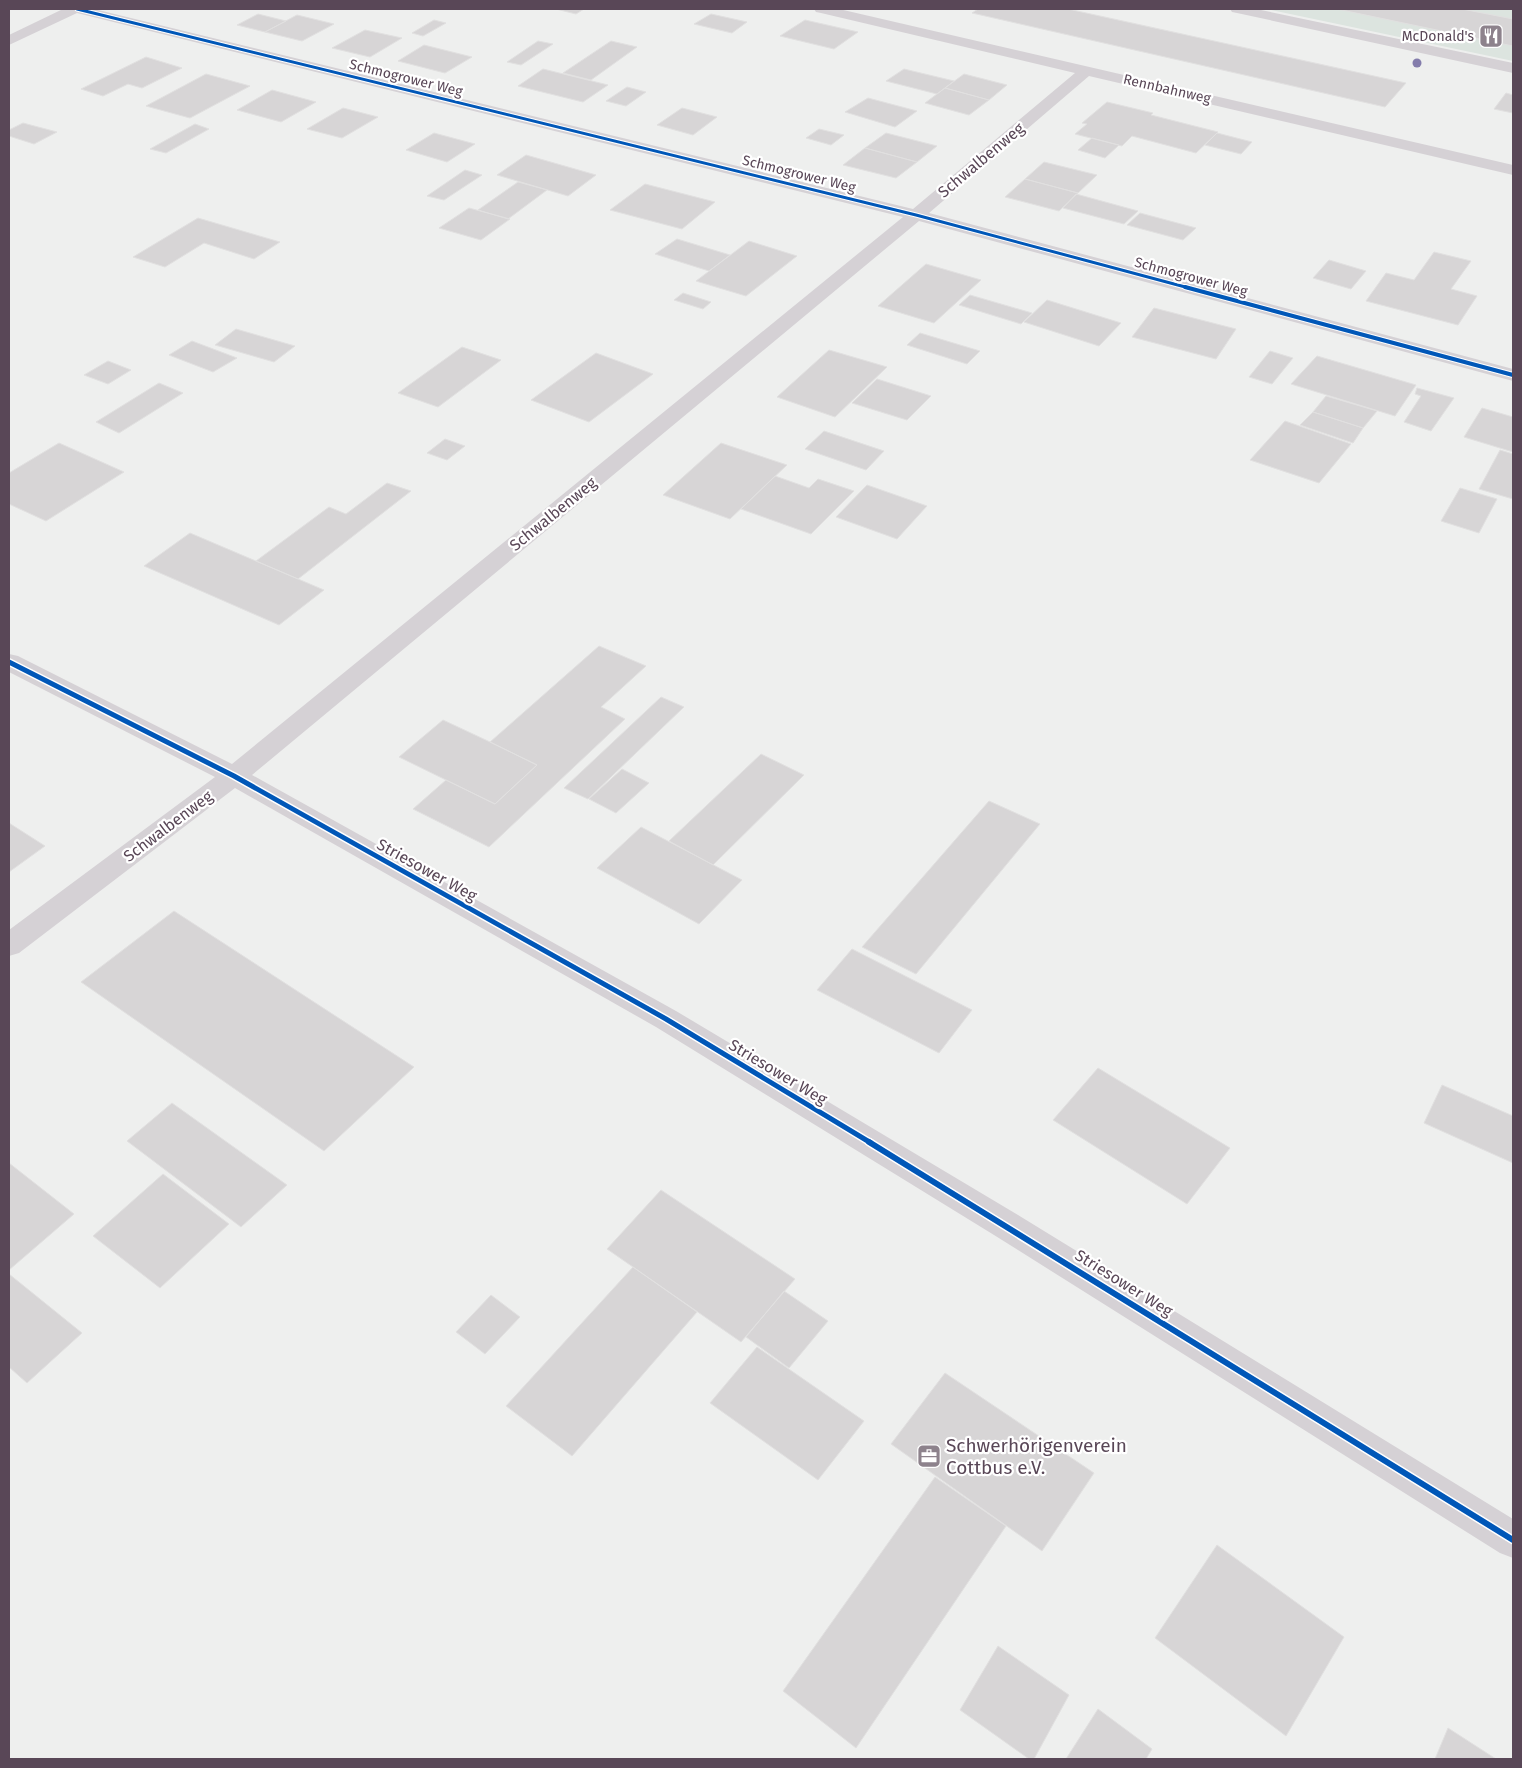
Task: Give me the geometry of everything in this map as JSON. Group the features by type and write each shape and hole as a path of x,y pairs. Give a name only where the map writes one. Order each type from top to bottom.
{"street":[{"path":"9,41 75,9"},
{"name":"Schmogrower Weg","path":"75,9 916,215 1513,375"},
{"name":"Rennbahnweg","path":"821,9 1513,170"},
{"path":"1237,9 1513,68"},
{"path":"1322,13 1379,24"},
{"name":"Schwalbenweg","path":"9,944 234,776 916,215 1087,70"},
{"name":"Striesower Weg","path":"9,662 234,776 666,1019 1006,1225 1513,1540"}],"shaded area":[{"path":"1267,9 1513,9 1513,61"}],"building":[{"path":"556,9 584,9 576,14"},
{"path":"978,9 1068,9 1406,83 1385,107 972,13"},
{"name":"McDonald's","path":"1337,9 1462,9 1513,19 1513,46"},
{"path":"258,14 286,21 265,32 237,25"},
{"path":"711,14 747,22 732,33 694,24"},
{"path":"297,15 334,24 302,41 265,32"},
{"path":"434,20 446,23 423,36 412,33"},
{"path":"805,20 858,32 834,49 780,36"},
{"path":"365,30 402,38 370,57 332,48"},
{"path":"538,41 553,44 521,65 507,62"},
{"path":"611,41 637,47 591,80 563,73"},
{"path":"424,45 472,57 445,73 398,61"},
{"path":"146,57 182,68 142,88 128,84 103,96 81,89"},
{"path":"543,69 608,85 583,102 518,86"},
{"path":"904,69 954,81 937,94 886,81"},
{"path":"206,74 250,86 190,118 146,106"},
{"path":"964,74 1007,85 989,100 945,88"},
{"path":"627,87 646,92 626,106 606,101"},
{"path":"945,88 989,100 969,115 925,103"},
{"path":"272,90 316,102 281,122 237,110"},
{"path":"1506,93 1513,95 1513,113 1494,109"},
{"path":"868,98 917,111 895,127 845,112"},
{"path":"1107,102 1218,132 1196,153 1132,136 1122,146 1075,134 1087,124 1082,123"},
{"path":"343,108 378,117 342,138 307,129"},
{"path":"682,108 717,117 693,135 657,125"},
{"path":"23,123 57,132 34,144 9,136 9,130"},
{"path":"195,124 209,129 166,153 150,149"},
{"path":"819,129 844,135 831,145 806,138"},
{"path":"434,133 475,144 447,162 406,150"},
{"path":"886,133 937,146 917,162 865,148"},
{"path":"1217,133 1252,142 1241,154 1205,145"},
{"path":"1092,138 1119,145 1105,158 1078,150"},
{"path":"865,148 917,162 896,178 843,165"},
{"path":"526,155 596,175 568,196 497,175"},
{"path":"1044,162 1097,175 1078,193 1025,179"},
{"path":"465,170 482,175 444,200 427,196"},
{"path":"1025,179 1078,193 1059,211 1005,197"},
{"path":"518,182 547,190 508,219 478,210"},
{"path":"645,184 715,202 682,229 610,210"},
{"path":"1076,194 1138,211 1124,224 1063,208"},
{"path":"469,208 510,219 481,240 439,228"},
{"path":"1140,213 1196,228 1183,240 1127,225"},
{"path":"198,218 280,242 254,259 204,243 165,267 133,257"},
{"path":"677,239 730,255 709,271 655,254"},
{"path":"749,241 797,256 746,296 696,281"},
{"path":"1434,252 1471,261 1451,289 1477,296 1458,325 1366,301 1386,273 1414,280"},
{"path":"1329,260 1366,271 1351,289 1313,278"},
{"path":"926,264 981,280 934,323 878,306"},
{"path":"683,293 711,302 703,309 674,300"},
{"path":"970,295 1032,313 1021,324 959,305"},
{"path":"1047,300 1121,323 1099,346 1024,322"},
{"path":"1154,308 1236,329 1216,359 1132,337"},
{"path":"236,329 295,346 274,362 215,345"},
{"path":"920,333 980,351 967,364 907,345"},
{"path":"192,341 237,358 213,372 169,355"},
{"path":"462,347 501,360 438,407 398,393"},
{"path":"829,350 887,367 835,417 777,397"},
{"path":"1270,351 1293,358 1272,384 1249,377"},
{"path":"596,353 653,374 589,422 531,400"},
{"path":"1317,356 1416,385 1395,416 1291,384"},
{"path":"108,361 131,370 108,384 84,375"},
{"path":"877,379 931,396 907,420 852,403"},
{"path":"159,383 183,393 119,433 96,422"},
{"path":"1417,388 1454,398 1431,431 1404,422 1421,396 1415,394"},
{"path":"1326,396 1377,411 1363,428 1313,412"},
{"path":"1482,408 1513,417 1513,452 1464,437"},
{"path":"1313,412 1363,428 1353,443 1300,425"},
{"path":"1285,421 1351,444 1319,483 1250,460"},
{"path":"824,431 884,451 866,470 805,449"},
{"path":"445,439 465,446 447,460 427,453"},
{"path":"59,443 124,472 46,521 9,504 9,473"},
{"path":"721,443 787,465 730,519 663,495"},
{"path":"1500,450 1513,454 1513,499 1479,489"},
{"path":"775,476 809,488 818,479 854,491 811,534 741,509"},
{"path":"387,483 411,491 298,579 256,561 329,507 346,514"},
{"path":"867,485 927,506 897,539 836,517"},
{"path":"1460,488 1497,499 1479,533 1441,521"},
{"path":"190,533 324,590 279,625 144,566"},
{"path":"599,646 646,666 601,707 625,719 489,847 413,809 446,780 495,804 537,765 490,742"},
{"path":"661,697 684,707 588,799 564,788"},
{"path":"443,720 537,765 495,804 399,757"},
{"path":"761,754 804,775 713,865 669,841"},
{"path":"622,769 649,783 616,813 589,799"},
{"path":"989,801 1040,824 916,974 862,947"},
{"path":"9,823 45,846 9,872"},
{"path":"641,827 742,880 699,924 597,868"},
{"path":"174,911 414,1067 324,1151 81,982"},
{"path":"852,949 972,1010 939,1053 817,990"},
{"path":"1098,1068 1230,1148 1187,1204 1053,1120"},
{"path":"1442,1085 1513,1116 1513,1163 1424,1123"},
{"path":"172,1103 287,1185 241,1227 127,1141"},
{"path":"9,1163 74,1214 9,1270"},
{"path":"163,1174 229,1224 160,1288 93,1236"},
{"path":"661,1190 795,1279 741,1342 607,1249"},
{"path":"633,1267 697,1312 572,1456 506,1406"},
{"path":"9,1274 82,1333 27,1383 9,1367"},
{"path":"784,1291 828,1321 789,1368 746,1337"},
{"path":"491,1295 520,1317 485,1354 456,1332"},
{"path":"757,1347 864,1421 818,1480 710,1403"},
{"path":"945,1373 1094,1473 1042,1551 891,1444"},
{"path":"935,1477 1006,1526 856,1748 783,1691"},
{"path":"1217,1545 1344,1637 1286,1736 1155,1638"},
{"path":"998,1646 1069,1695 1034,1759 1029,1759 960,1710"},
{"path":"1098,1709 1152,1749 1146,1759 1066,1759"},
{"path":"1448,1728 1496,1759 1435,1759"}],"cycle path":[{"path":"77,9 916,215 1513,375"},
{"path":"9,662 234,776 666,1019 1006,1225 1513,1540"}],"place":[{"name":"McDonald's","path":"1491,36"},
{"name":"Schwerhörigenverein Cottbus e.V.","path":"929,1456"}]}
